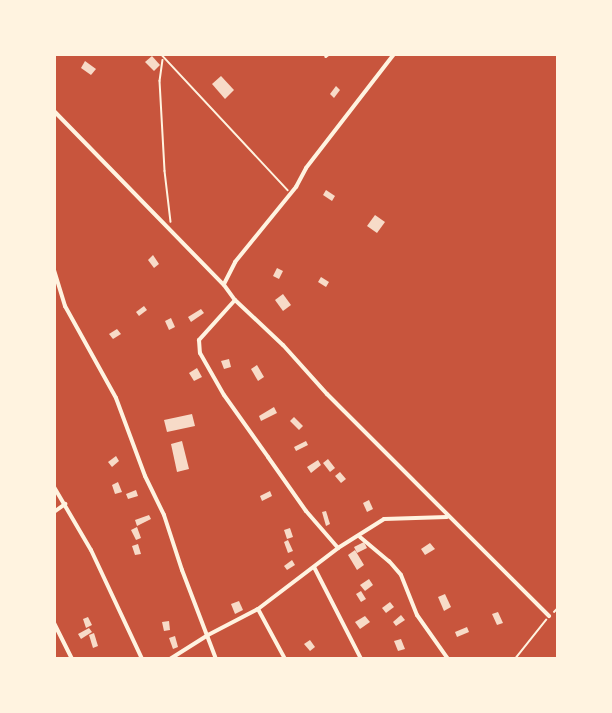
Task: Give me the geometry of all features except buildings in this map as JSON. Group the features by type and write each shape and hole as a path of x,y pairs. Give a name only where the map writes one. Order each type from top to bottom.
{"street":[{"path":"224,285 236,262 394,54"},
{"path":"54,111 447,517 549,616"},
{"path":"54,270 65,306 117,398 125,426 164,515 216,659"},
{"path":"235,300 199,340 200,353 224,394 274,466 306,510 338,548"},
{"path":"54,487 91,550 142,659"},
{"path":"54,512 65,504"},
{"path":"170,659 208,635 258,609 338,548 360,537 384,519 447,517"},
{"path":"360,537 389,561 401,575 417,615 448,659"},
{"path":"314,567 361,659"},
{"path":"258,609 285,659"},
{"path":"54,622 72,659"}],"path":[{"path":"162,54 290,193"},
{"path":"325,54 326,57 330,54"},
{"path":"164,58 160,81 165,171 174,235"},
{"path":"515,659 558,608"}]}
